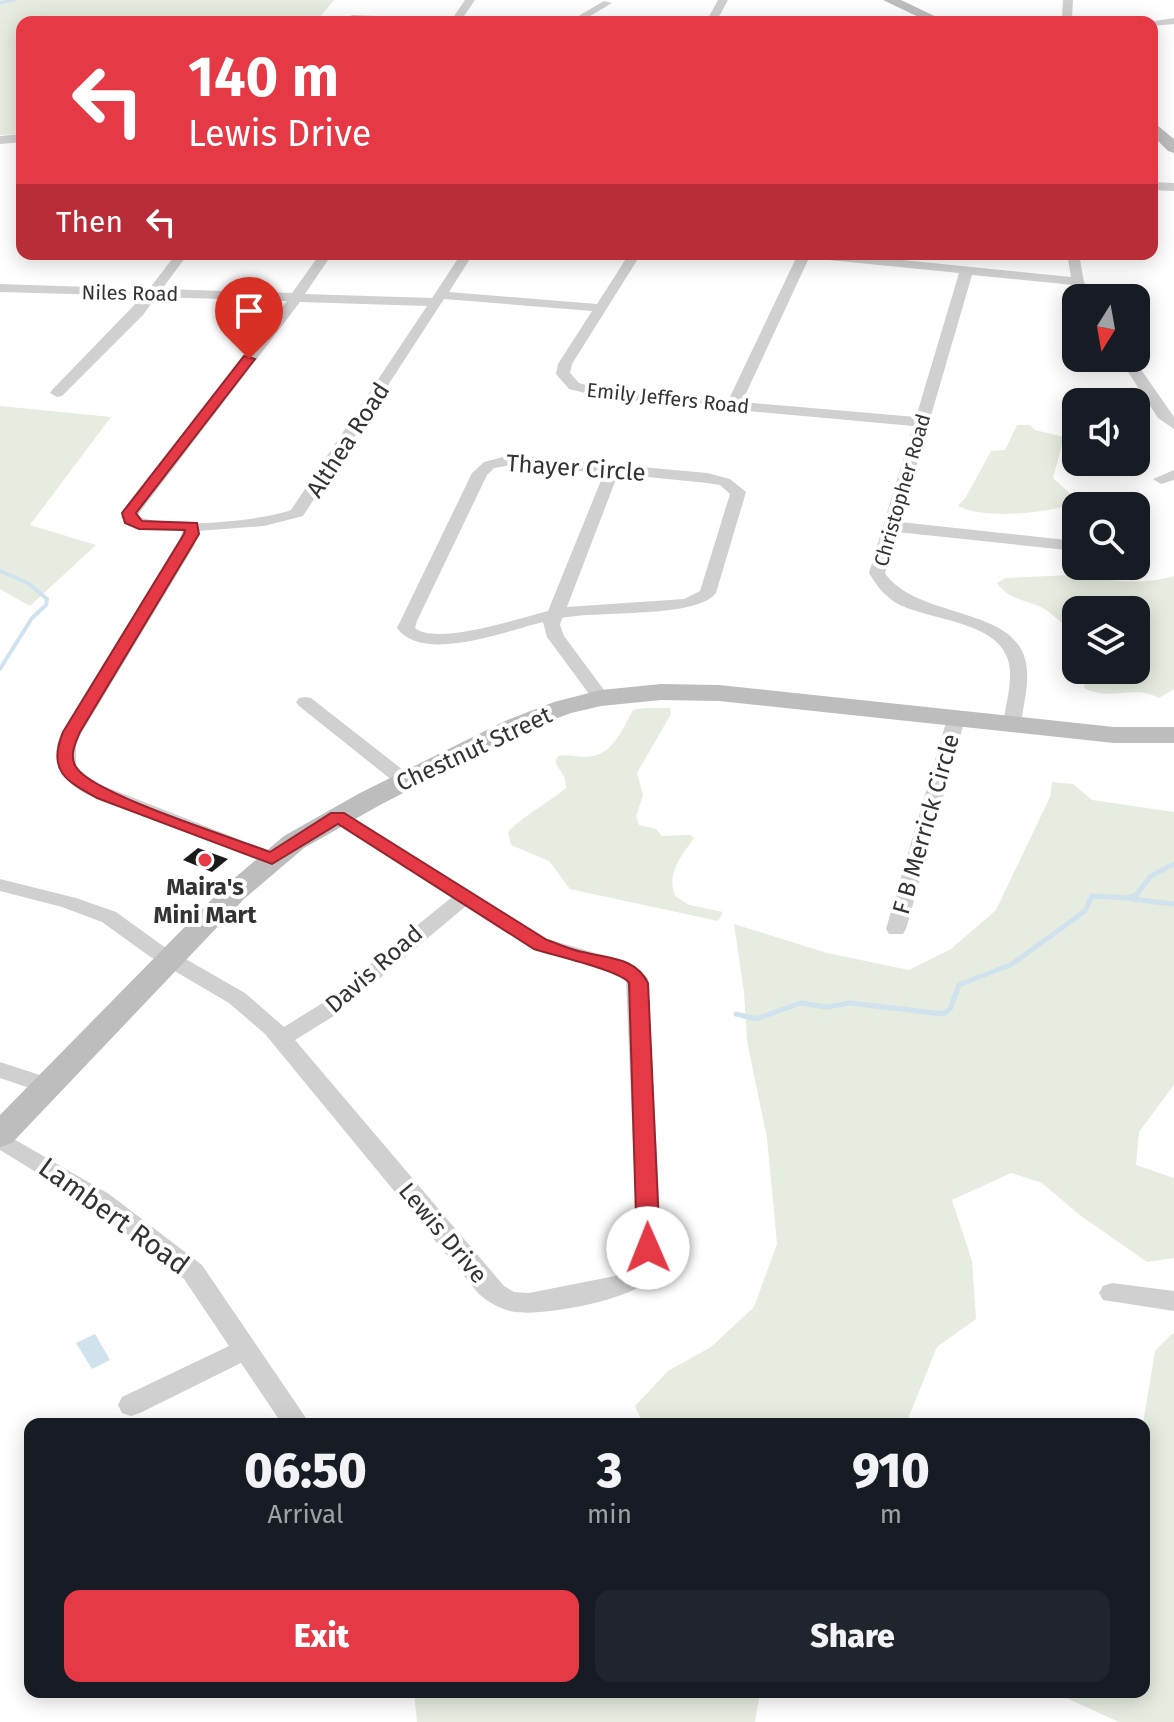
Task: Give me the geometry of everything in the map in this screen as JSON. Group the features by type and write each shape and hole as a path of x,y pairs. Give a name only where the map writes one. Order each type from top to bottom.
{"main road":[{"path":"890,0 926,16"},
{"path":"1158,132 1174,148"},
{"name":"Chestnut Street","path":"0,1137 169,959 272,859 338,816 531,719 601,698 649,692 705,692 1127,736 1174,735"}],"street":[{"path":"458,16 470,0"},
{"path":"584,16 607,3"},
{"path":"370,16 376,9"},
{"path":"57,393 138,312 177,260"},
{"path":"296,296 322,260"},
{"name":"Althea Road","path":"296,296 128,515 132,522 143,526 192,526 277,521 300,511 463,260"},
{"name":"Emily Jeffers Road","path":"631,260 563,367 563,378 569,384 598,394 920,422"},
{"path":"733,406 803,260"},
{"path":"859,260 1078,282 1074,260"},
{"name":"Christopher Road","path":"966,272 877,569 878,578 888,590 905,601 993,633 1015,652 1018,668 1012,725"},
{"name":"Niles Road","path":"0,288 439,298 601,308"},
{"path":"0,304 16,289"},
{"path":"1135,372 1163,415 1174,425"},
{"name":"Thayer Circle","path":"511,460 613,469 714,479 736,489 738,498 708,593 697,601 678,605 589,608 445,640 420,639 406,628 485,467 511,460"},
{"path":"601,698 553,633 555,614 613,469"},
{"path":"192,526 186,546 71,732 64,750 64,761 72,776 93,790 272,859"},
{"path":"889,526 1062,545"},
{"path":"305,702 405,781"},
{"name":"F B Merrick Circle","path":"896,929 956,719"},
{"name":"Lewis Drive","path":"0,885 99,912 169,959 248,1006 281,1038 487,1286 501,1298 521,1303 541,1302 621,1284 635,1276 644,1263 649,1239 637,978 622,966 576,957 540,944 338,816"},
{"name":"Davis Road","path":"281,1038 318,1018 430,922 466,897"},
{"path":"0,1070 47,1086"},
{"name":"Lambert Road","path":"0,1137 100,1200 175,1255 202,1282 293,1418"},
{"path":"1112,1293 1174,1301"},
{"path":"131,1405 247,1349"}],"shaded area":[{"path":"0,0 334,0 321,16 16,16 16,134 0,135"},
{"path":"0,406 111,417 30,525 96,545 30,606 0,589"},
{"path":"1017,425 1030,425 1035,430 1062,437 1053,478 1068,492 1062,492 1062,507 999,514 958,506 991,451 1005,450"},
{"path":"1062,575 1062,580 1135,582 1174,576 1174,689 1159,698 1140,692 1103,694 1084,688 1085,684 1150,684 1150,596 1062,596 1062,623 1042,608 1008,594 997,583 1006,578"},
{"path":"670,708 671,714 637,773 643,795 636,816 639,825 656,829 662,836 690,835 694,838 674,873 675,896 689,905 723,912 718,921 570,889 549,861 511,845 508,832 566,788 565,778 555,762 558,756 584,757 602,753 614,742 633,710"},
{"path":"1052,782 1073,784 1092,800 1174,812 1174,1085 1139,1132 1136,1165 1174,1178 1174,1258 1147,1262 1081,1216 1042,1183 1011,1173 952,1200 972,1261 976,1319 937,1347 908,1418 640,1418 635,1406 668,1371 711,1347 754,1307 777,1244 767,1138 747,1041 744,992 734,924 827,953 909,970 951,949 996,910 1050,797"},
{"path":"1174,1332 1174,1722 1119,1722 1066,1698 1150,1698 1150,1418 1144,1418 1155,1351"},
{"path":"415,1698 759,1698 755,1722 417,1722"}],"water":[{"path":"95,1334 110,1360 92,1369 76,1343"}],"building":[{"name":"Maira's Mini Mart","path":"198,848 228,859 212,872 183,860"}],"waterway":[{"path":"0,3 14,0"},
{"path":"0,571 28,583 47,599 46,605 32,618 0,669"},
{"path":"736,1014 756,1019 800,1003 827,1007 850,1003 943,1014 950,1009 959,985 1012,964 1085,911 1092,896 1127,898 1136,895 1151,876 1174,864"},
{"path":"1131,899 1174,904"}],"place":[{"name":"Maira's Mini Mart","path":"205,860"}],"route":[{"path":"249,359 128,515 130,520 143,526 192,526 191,534 71,732 64,750 65,766 77,780 104,794 272,859 338,816 540,944 576,957 622,966 634,973 639,983 648,1248"}]}
